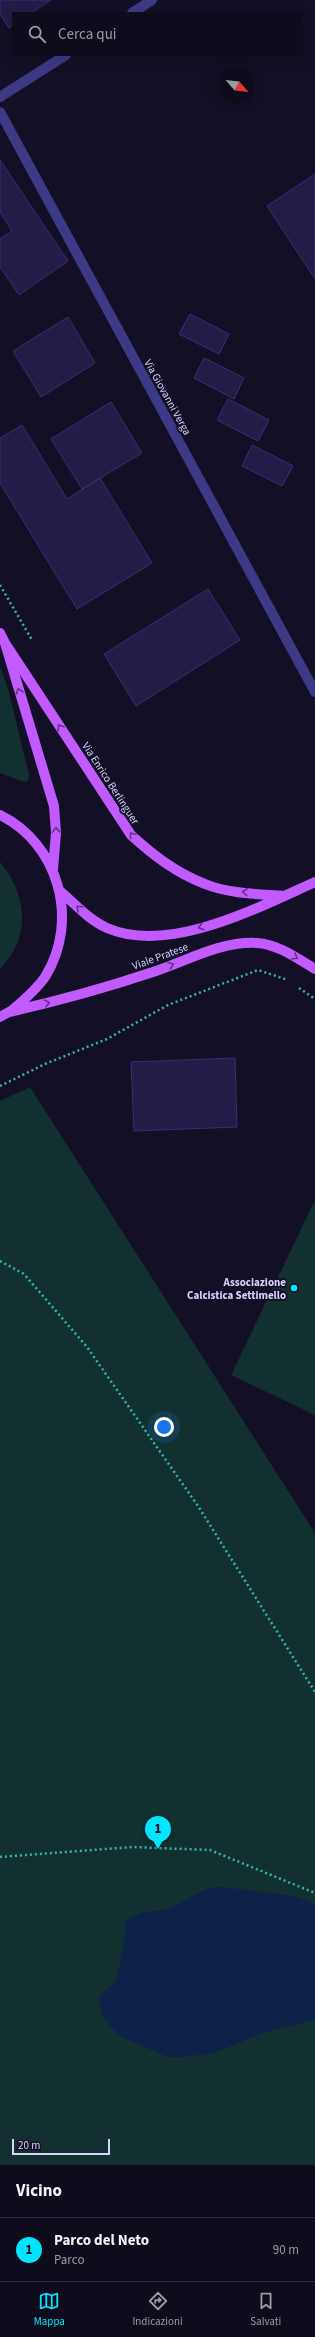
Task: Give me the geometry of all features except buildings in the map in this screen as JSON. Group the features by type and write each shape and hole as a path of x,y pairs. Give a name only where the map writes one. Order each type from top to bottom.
{"main road":[{"name":"Via Enrico Berlinguer","path":"0,633 5,643 130,835 151,854 205,885 241,892 284,896"},
{"name":"Via Enrico Berlinguer","path":"5,643 54,806 56,833 52,869"},
{"name":"Viale Pratese","path":"0,815 26,832 41,849 52,869 60,891 63,913 61,935 55,957 45,977 31,994 2,1016"},
{"name":"Viale Pratese","path":"60,891 89,917 108,928 145,937 175,934 199,928 284,896 315,882"},
{"name":"Viale Pratese","path":"2,1016 83,995 154,972 223,946 258,943 290,954 315,969"}],"street":[{"path":"134,12 152,0"},
{"path":"0,97 64,56"},
{"name":"Via Giovanni Verga","path":"0,112 315,692"}],"path":[{"path":"0,585 34,643"},
{"path":"0,1086 46,1064 106,1039 168,1005 258,970 288,980 315,999"},
{"path":"0,1261 24,1274 87,1347 198,1506 315,1692"},
{"path":"0,1857 132,1847 210,1850 315,1894"}],"green space":[{"path":"0,667 8,688 29,775 28,780 24,782 0,773"},
{"path":"0,862 9,874 16,888 22,916 21,930 17,943 10,957 0,969"},
{"path":"30,1087 315,1533 315,2165 0,2165 0,1101"},
{"name":"Associazione Calcistica Settimello","path":"315,1200 315,1415 231,1375"}],"water":[{"path":"221,1887 294,1896 315,1904 315,2020 265,2032 214,2053 182,2057 168,2057 118,2035 104,2018 99,2003 101,1995 116,1981 123,1950 126,1920 141,1913 168,1909 209,1888"}],"place":[{"name":"Associazione Calcistica Settimello","path":"294,1288"},
{"name":"Parco del Neto","path":"158,1849"}]}
